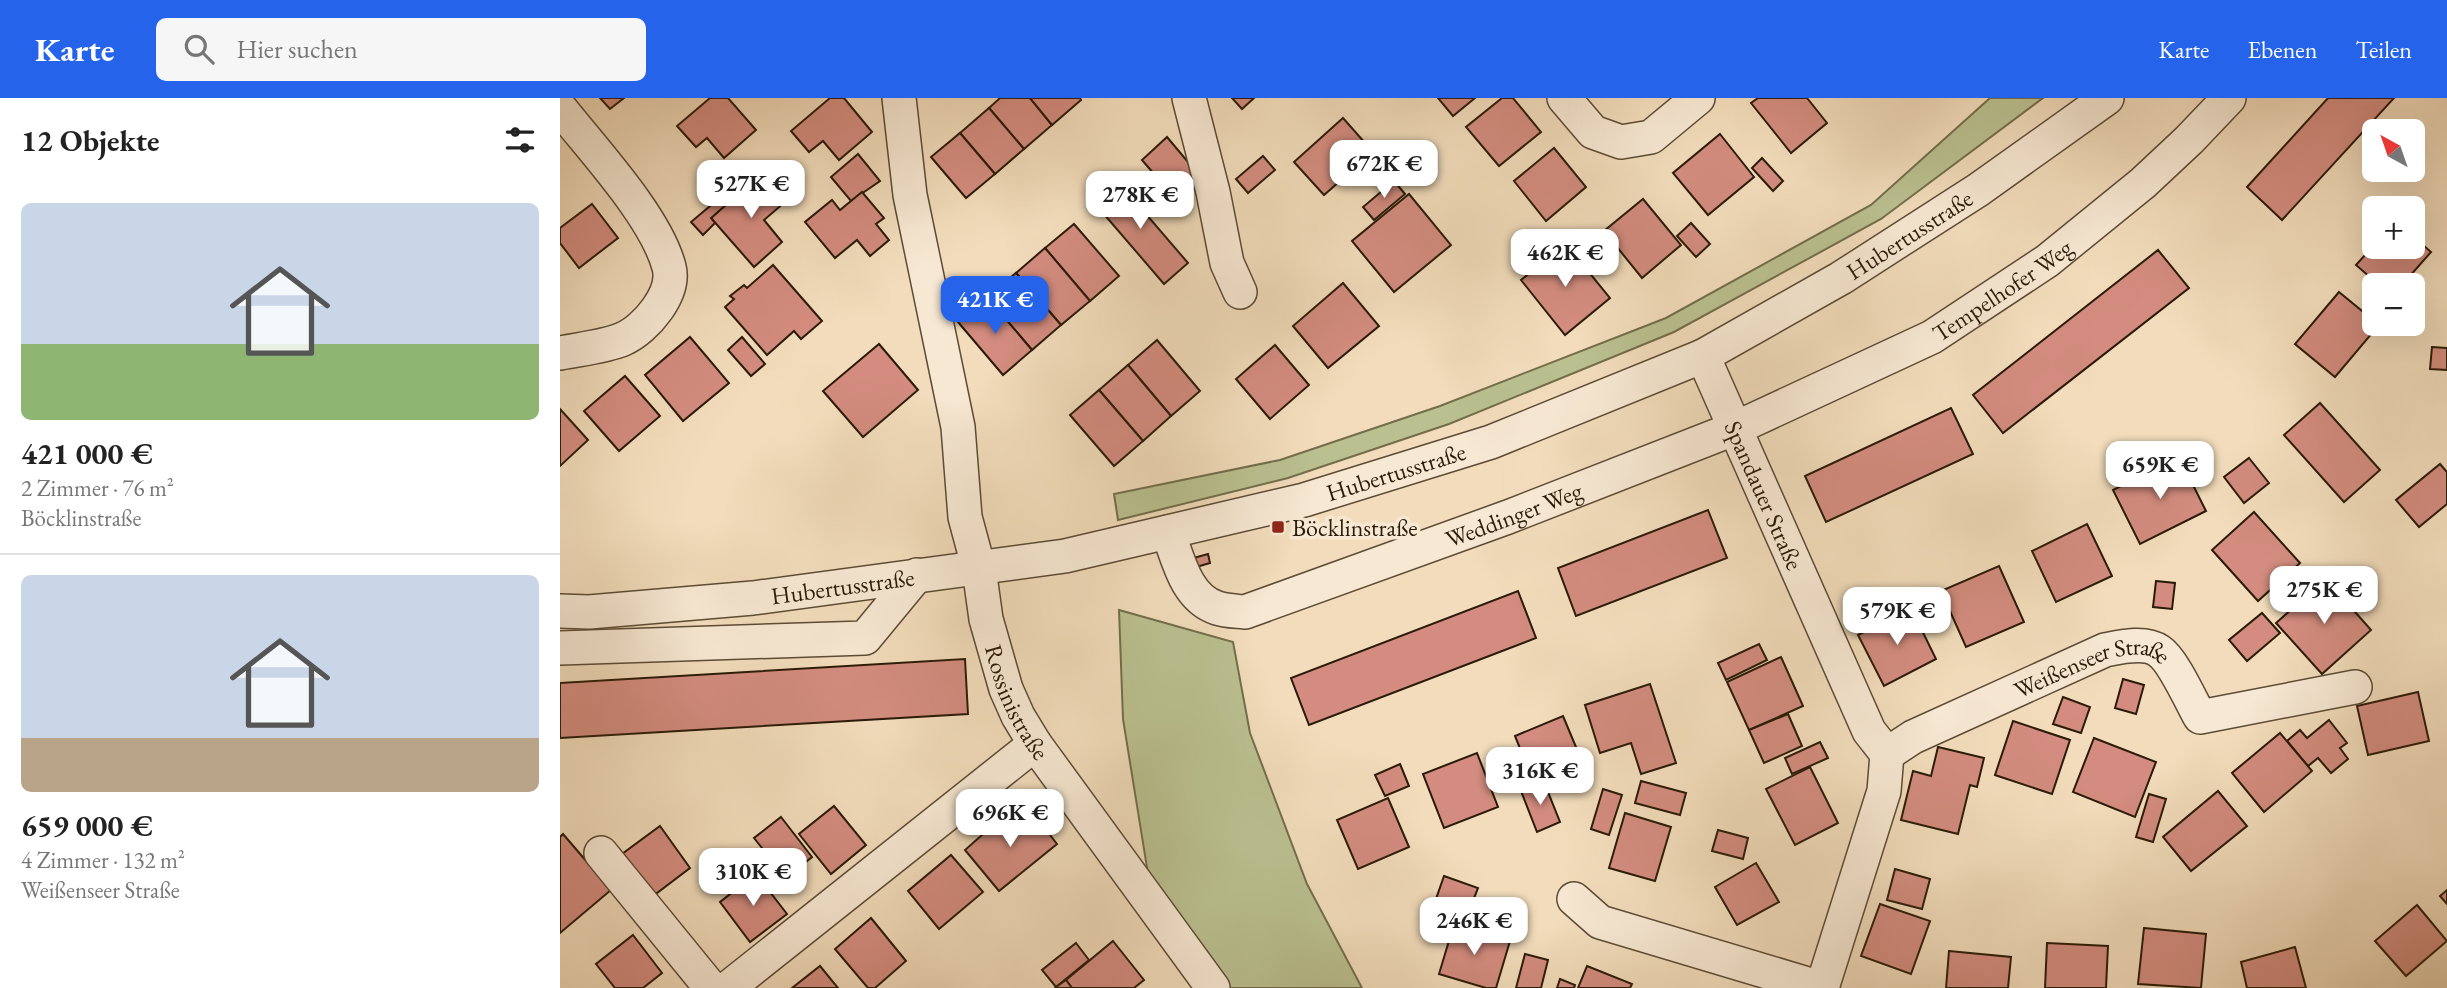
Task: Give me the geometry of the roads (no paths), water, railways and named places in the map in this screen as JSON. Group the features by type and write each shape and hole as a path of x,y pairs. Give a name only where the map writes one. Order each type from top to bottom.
{"street":[{"path":"899,98 910,195 958,427 965,517 979,569"},
{"path":"1189,98 1213,192 1227,263 1240,292"},
{"path":"1564,98 1593,132 1621,142 1651,138 1698,98"},
{"name":"Hubertusstraße","path":"560,611 589,612 754,598 1065,556 1304,500 1491,442 1703,356 1841,278 1978,190 2107,98"},
{"name":"Tempelhofer Weg","path":"1736,428 1932,337 2047,261 2143,183 2229,98"},
{"path":"560,108 627,192 658,238 670,269 668,289 655,314 624,338 560,353"},
{"name":"Spandauer Straße","path":"1703,356 1869,731 1887,754"},
{"name":"Weddinger Weg","path":"1168,532 1184,577 1196,594 1216,608 1245,612 1508,517 1736,428"},
{"name":"Rossinistraße","path":"979,569 986,619 997,660 1018,716 1035,744 1213,988"},
{"path":"560,648 865,638 917,575"},
{"name":"Weißenseer Straße","path":"1887,754 1913,737 2105,650 2131,645 2159,650 2174,669 2200,717 2355,687"},
{"path":"727,988 1035,744"},
{"path":"1574,899 1600,922 1822,988 1884,790 1887,754"},
{"path":"601,853 711,988"}],"place":[{"name":"Böcklinstraße","path":"1278,527"}]}
